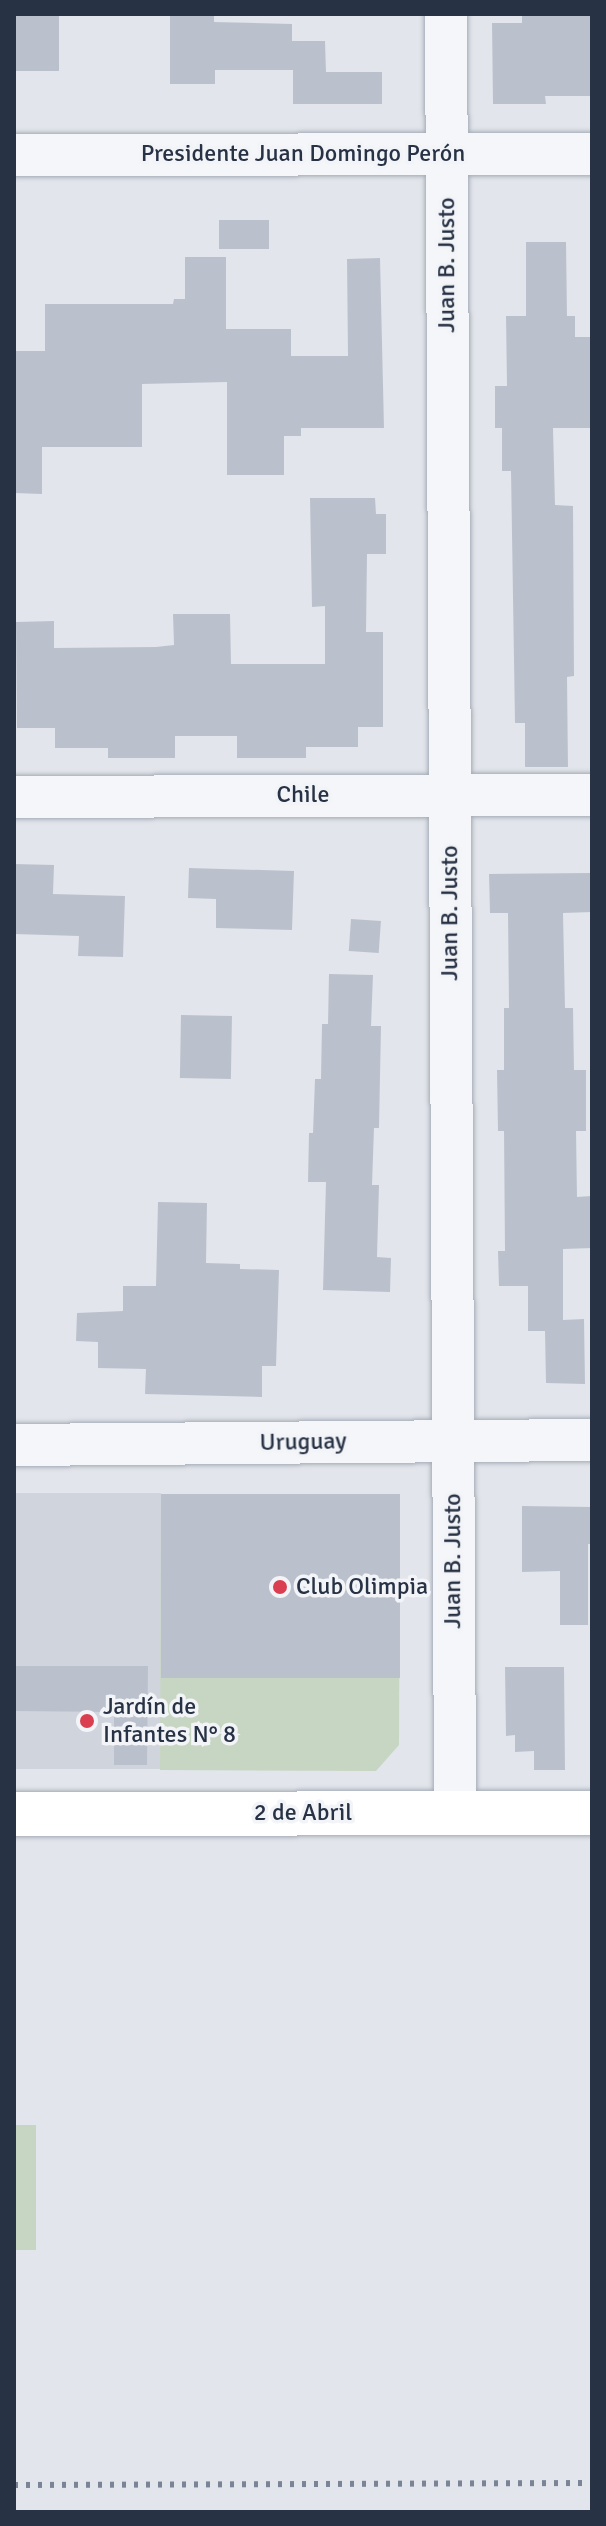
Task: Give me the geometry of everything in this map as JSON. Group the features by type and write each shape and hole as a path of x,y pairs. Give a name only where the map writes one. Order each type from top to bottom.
{"main road":[{"name":"2 de Abril","path":"14,1814 592,1813"}],"street":[{"name":"Juan B. Justo","path":"446,14 455,1812"},
{"name":"Presidente Juan Domingo Perón","path":"14,155 592,154"},
{"name":"Chile","path":"14,797 592,795"},
{"name":"Uruguay","path":"14,1445 592,1440"}],"shaded area":[{"path":"14,1493 161,1493 161,1769 14,1769"}],"green space":[{"name":"Club Olimpia","path":"161,1494 400,1496 399,1745 376,1771 160,1770"},
{"path":"14,2125 36,2125 36,2250 14,2250"}],"building":[{"path":"15,14 59,14 59,71 15,71"},
{"path":"170,14 214,14 214,22 292,24 292,41 325,41 326,72 382,72 382,104 293,104 293,70 215,70 215,84 170,84"},
{"path":"522,14 591,14 592,96 545,96 546,104 493,104 492,23 522,23"},
{"path":"219,220 269,220 269,249 219,249"},
{"path":"526,242 566,242 567,316 575,316 575,337 592,337 592,428 553,428 555,505 573,506 574,676 567,677 568,767 525,767 525,723 515,723 511,471 502,471 502,428 495,428 495,386 507,386 506,316 526,316"},
{"path":"185,257 226,257 226,329 291,329 291,356 348,356 347,259 380,258 384,428 301,428 301,436 284,436 284,475 227,475 227,382 142,384 142,447 42,447 42,494 14,493 14,351 45,351 45,304 173,304 174,299 185,299"},
{"path":"310,498 375,498 376,514 386,514 386,554 367,554 366,632 383,632 383,727 358,727 358,747 306,747 306,758 237,758 237,736 175,736 175,758 108,758 108,748 55,748 55,728 17,728 16,622 54,621 54,648 156,647 174,645 173,614 230,614 231,664 325,664 325,606 312,607"},
{"path":"14,864 54,865 53,894 125,896 123,957 78,956 79,936 14,934"},
{"path":"189,868 294,871 292,930 216,928 216,899 188,898"},
{"path":"592,873 592,912 563,913 565,1008 573,1008 574,1070 586,1070 586,1131 576,1131 577,1197 591,1196 592,1248 563,1249 563,1320 584,1319 585,1384 546,1383 545,1331 528,1331 528,1286 499,1286 498,1251 505,1251 504,1131 498,1131 497,1070 504,1070 504,1008 509,1008 508,913 490,913 489,874"},
{"path":"351,919 381,921 379,953 349,951"},
{"path":"329,974 373,975 371,1026 381,1026 379,1128 374,1128 372,1185 379,1185 377,1257 391,1258 390,1292 323,1290 326,1182 308,1182 315,1079 321,1079 322,1024 328,1024"},
{"path":"181,1015 232,1016 231,1079 180,1078"},
{"path":"158,1202 207,1203 206,1263 240,1264 240,1269 279,1270 276,1366 262,1366 262,1397 145,1394 146,1369 98,1368 98,1342 76,1341 77,1313 123,1311 123,1286 156,1286"},
{"name":"Club Olimpia","path":"161,1494 400,1494 400,1678 161,1678"},
{"path":"522,1506 592,1507 592,1544 588,1544 588,1625 560,1625 560,1571 522,1572"},
{"path":"14,1666 148,1666 147,1765 114,1765 114,1712 14,1711"},
{"path":"505,1667 564,1667 565,1770 534,1770 534,1751 515,1752 515,1735 506,1736"}],"railway":[{"path":"14,2485 592,2483"}],"place":[{"name":"Club Olimpia","path":"280,1587"},
{"name":"Jardín de Infantes N° 8","path":"87,1721"}]}
